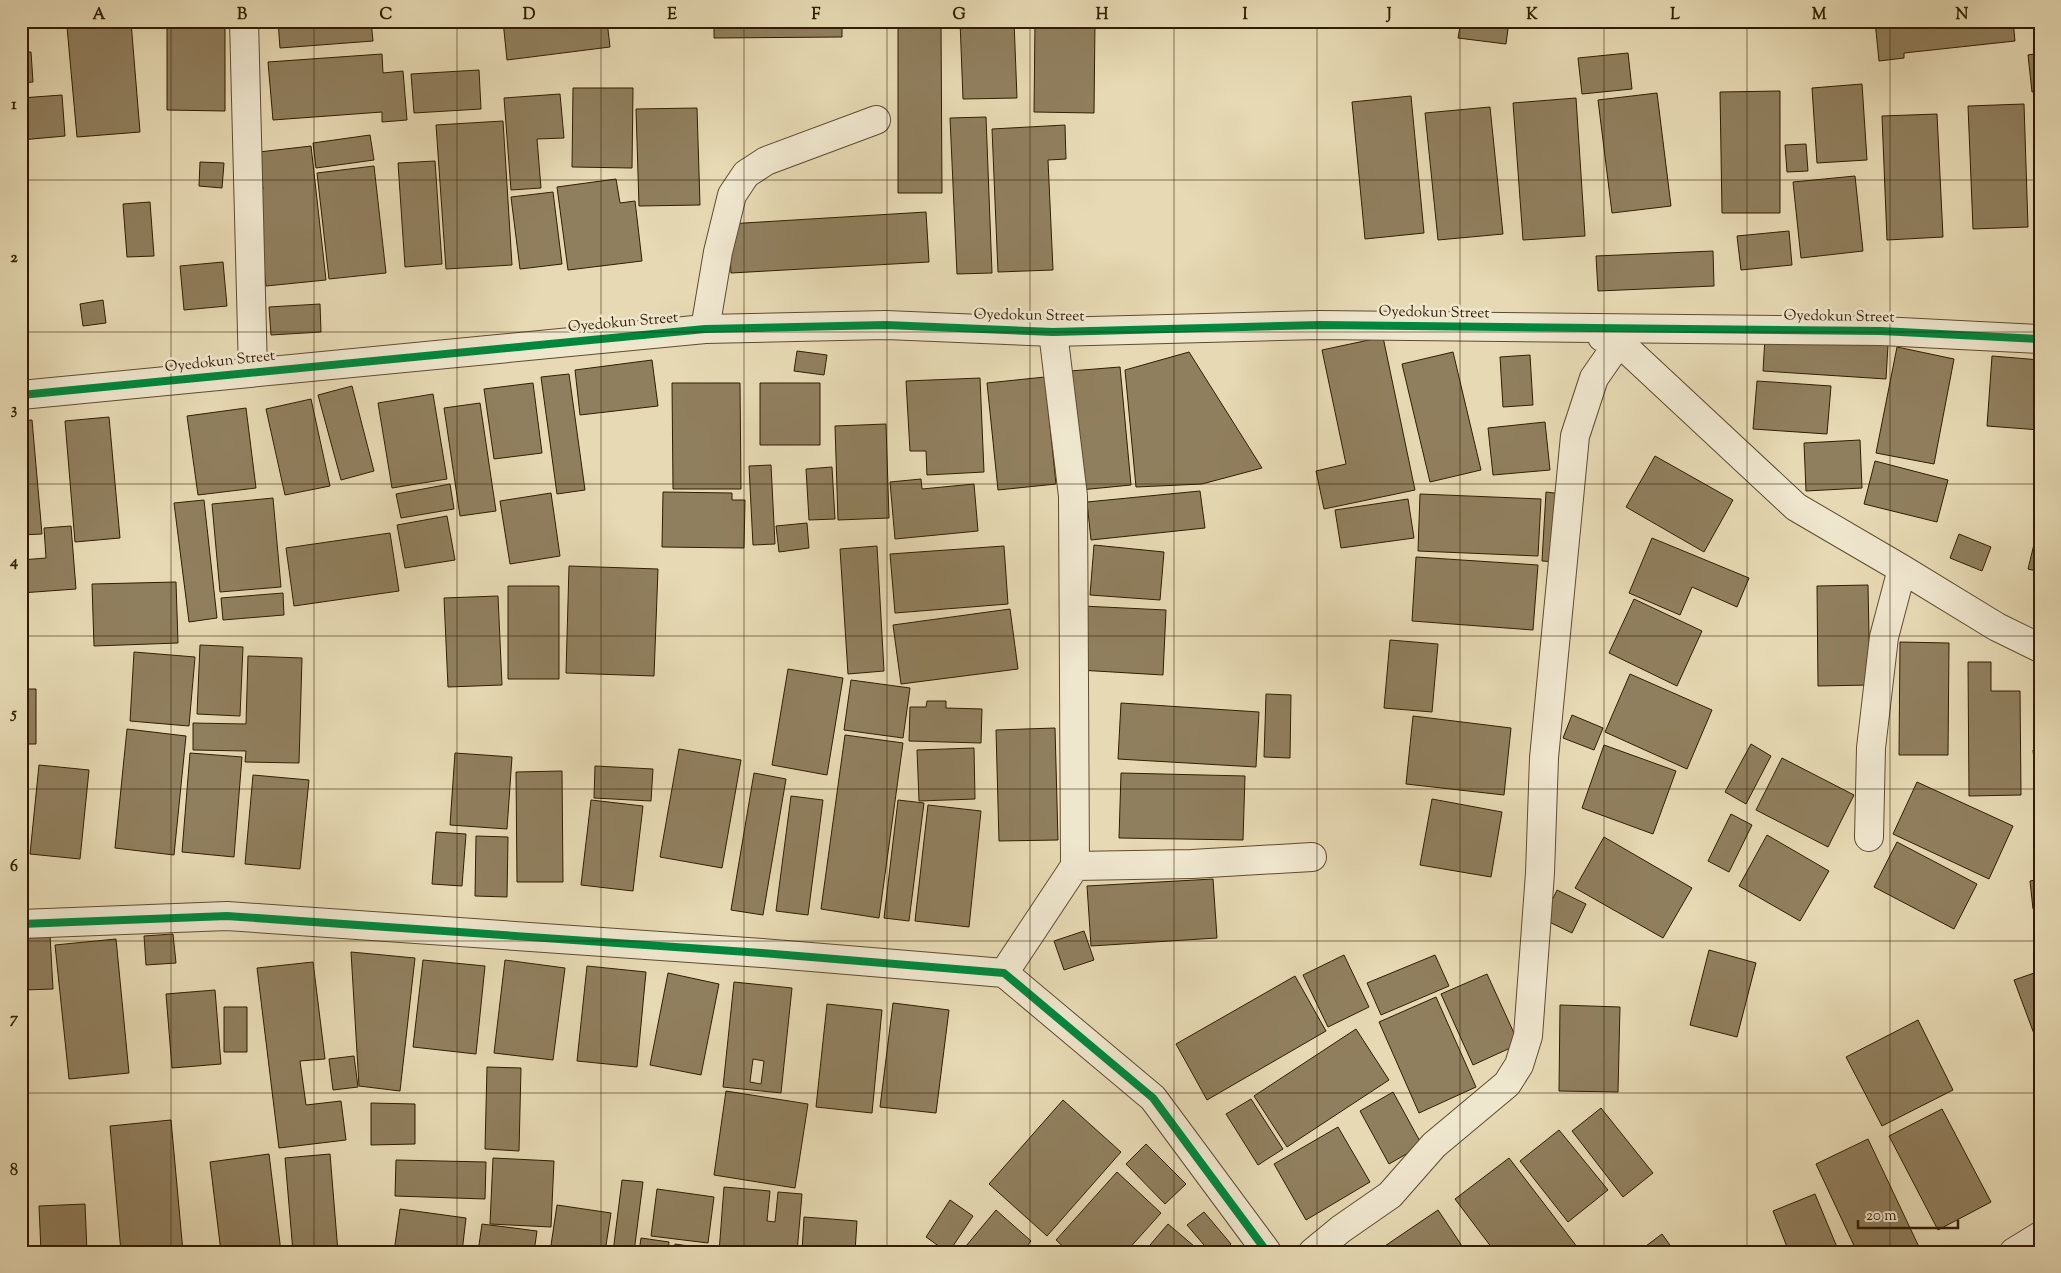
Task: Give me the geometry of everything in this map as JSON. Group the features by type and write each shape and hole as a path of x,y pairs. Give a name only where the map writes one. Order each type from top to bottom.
{"street":[{"path":"244,21 253,372"},
{"path":"705,329 718,252 732,194 746,174 766,161 876,120"},
{"name":"Oyedokun Street","path":"21,395 68,392 253,372 705,329 886,325 1053,332 1319,326 1881,331 2040,339"},
{"path":"1574,328 1619,342 1796,507 1902,568 1997,628 2040,648"},
{"path":"1004,973 1075,866 1072,496 1053,332"},
{"path":"1313,1252 1390,1195 1434,1145 1507,1084 1519,1065 1528,1036 1540,873 1544,758 1575,436 1594,378 1619,342"},
{"path":"1869,837 1871,748 1884,637 1902,568"},
{"path":"1075,866 1192,864 1312,857"},
{"path":"21,924 227,916 762,953 1004,973 1153,1098 1267,1252"},
{"path":"2014,1252 2040,1236"}],"building":[{"path":"167,21 225,21 225,111 167,110"},
{"path":"278,21 371,21 373,41 280,48"},
{"path":"503,21 607,21 610,47 507,60"},
{"path":"714,21 842,21 842,37 714,38"},
{"path":"960,21 1014,21 1017,98 963,99"},
{"path":"1035,21 1095,21 1094,113 1034,112"},
{"path":"1461,21 1509,21 1506,44 1458,38"},
{"path":"1875,21 2013,21 2015,41 1904,53 1904,58 1879,61"},
{"path":"131,22 140,132 77,137 67,27"},
{"path":"898,23 941,23 942,193 898,193"},
{"path":"21,52 31,52 33,82 21,83"},
{"path":"1628,53 1632,89 1582,94 1578,58"},
{"path":"2040,53 2040,91 2032,92 2028,55"},
{"path":"382,54 383,73 403,71 407,120 382,122 382,112 273,120 268,62"},
{"path":"479,70 481,109 414,113 411,74"},
{"path":"1862,84 1867,160 1817,163 1812,88"},
{"path":"573,88 633,88 632,168 572,167"},
{"path":"1780,91 1780,213 1722,213 1720,92"},
{"path":"1657,93 1671,206 1612,213 1598,100"},
{"path":"560,94 564,138 537,139 541,188 511,190 504,98"},
{"path":"62,95 65,136 21,140 21,98"},
{"path":"1411,96 1424,233 1365,239 1352,102"},
{"path":"1576,98 1585,236 1523,240 1513,103"},
{"path":"2024,104 2028,227 1973,229 1968,106"},
{"path":"1490,107 1503,234 1438,240 1425,113"},
{"path":"697,108 700,205 639,206 636,109"},
{"path":"1937,114 1943,237 1887,240 1882,116"},
{"path":"986,117 992,273 957,274 950,118"},
{"path":"503,121 512,265 446,269 436,125"},
{"path":"1065,125 1066,159 1048,160 1053,270 998,272 992,129"},
{"path":"370,135 374,160 316,168 313,143"},
{"path":"1806,144 1808,171 1787,172 1785,145"},
{"path":"311,146 326,280 266,286 259,224 259,189 263,189 259,152"},
{"path":"435,161 442,264 405,267 398,163"},
{"path":"200,162 224,163 222,188 199,186"},
{"path":"374,166 386,273 329,279 317,173"},
{"path":"1855,176 1863,251 1801,258 1793,182"},
{"path":"616,179 620,203 635,201 642,261 568,270 557,187"},
{"path":"553,192 562,264 520,269 511,197"},
{"path":"150,202 154,256 127,257 123,204"},
{"path":"926,212 929,262 731,273 728,224"},
{"path":"1789,231 1792,265 1741,270 1737,236"},
{"path":"1713,251 1714,286 1598,291 1596,256"},
{"path":"223,262 227,306 184,310 180,266"},
{"path":"103,300 106,323 83,326 80,304"},
{"path":"320,304 321,332 271,335 269,307"},
{"path":"1383,337 1415,490 1324,509 1316,471 1346,464 1322,350"},
{"path":"1765,337 1888,345 1886,379 1763,371"},
{"path":"1897,347 1954,359 1934,464 1876,453"},
{"path":"797,351 827,355 824,375 794,371"},
{"path":"1189,352 1262,468 1202,484 1136,487 1125,370"},
{"path":"1453,352 1481,470 1430,482 1402,364"},
{"path":"1530,355 1533,405 1503,407 1500,357"},
{"path":"1992,356 2040,360 2040,430 1987,426"},
{"path":"652,360 658,406 580,415 575,370"},
{"path":"1120,367 1131,485 1080,490 1070,371"},
{"path":"569,374 585,490 557,494 541,377"},
{"path":"1045,377 1056,484 998,490 987,383"},
{"path":"980,378 984,472 927,475 926,451 910,451 906,381"},
{"path":"1757,381 1831,386 1827,434 1753,429"},
{"path":"533,383 542,453 494,459 484,389"},
{"path":"672,383 740,383 741,489 673,489"},
{"path":"760,383 820,383 820,445 760,445"},
{"path":"352,386 374,471 341,480 318,395"},
{"path":"433,394 447,479 392,488 378,403"},
{"path":"311,399 330,486 285,495 266,409"},
{"path":"480,403 496,511 460,516 444,408"},
{"path":"246,408 256,488 198,495 187,416"},
{"path":"109,417 120,538 75,542 65,421"},
{"path":"32,420 42,534 21,535 21,421"},
{"path":"1545,422 1550,470 1493,475 1488,428"},
{"path":"886,424 889,518 838,520 835,426"},
{"path":"1860,440 1862,488 1806,491 1804,443"},
{"path":"1655,456 1733,500 1704,552 1626,507"},
{"path":"1875,461 1948,480 1937,522 1864,504"},
{"path":"771,465 775,544 753,545 749,466"},
{"path":"832,467 835,519 809,520 806,469"},
{"path":"921,479 922,489 974,484 978,531 895,539 890,482"},
{"path":"450,484 454,509 401,518 396,494"},
{"path":"1200,491 1205,528 1091,540 1087,502"},
{"path":"663,492 732,493 732,500 745,500 744,548 662,547"},
{"path":"1546,492 1562,494 1558,562 1542,561"},
{"path":"551,493 560,556 510,564 500,501"},
{"path":"1420,494 1541,499 1538,556 1418,551"},
{"path":"273,498 281,587 220,592 212,504"},
{"path":"1408,499 1414,538 1341,548 1335,510"},
{"path":"204,500 217,618 189,622 174,503"},
{"path":"447,516 455,560 405,568 397,525"},
{"path":"807,523 809,548 779,552 776,526"},
{"path":"71,526 76,589 21,593 21,560 46,558 44,528"},
{"path":"390,533 399,591 294,606 286,548"},
{"path":"1959,534 1991,547 1982,571 1950,558"},
{"path":"1652,538 1749,578 1737,607 1692,587 1680,615 1629,593"},
{"path":"2035,540 2040,542 2040,572 2028,569"},
{"path":"1094,545 1164,552 1160,600 1090,595"},
{"path":"877,546 884,671 848,674 840,549"},
{"path":"1004,546 1008,604 895,613 890,554"},
{"path":"1416,557 1538,565 1533,630 1412,621"},
{"path":"569,566 658,569 654,676 566,673"},
{"path":"176,582 178,643 94,646 92,584"},
{"path":"1868,585 1870,685 1818,686 1817,586"},
{"path":"508,586 559,586 559,679 508,679"},
{"path":"283,593 284,615 223,620 221,598"},
{"path":"498,596 502,685 448,687 444,598"},
{"path":"1634,599 1702,631 1677,686 1609,653"},
{"path":"1082,606 1166,610 1163,675 1079,670"},
{"path":"1010,609 1018,669 901,684 893,625"},
{"path":"1390,640 1438,644 1432,712 1384,708"},
{"path":"1900,642 1949,643 1948,755 1899,755"},
{"path":"200,645 243,647 240,716 197,714"},
{"path":"134,652 195,657 189,726 130,721"},
{"path":"248,656 302,658 299,763 245,762 246,751 193,750 193,723 246,724"},
{"path":"1968,662 1991,662 1991,691 2020,691 2021,795 1969,796"},
{"path":"788,669 843,678 827,775 772,765"},
{"path":"1630,674 1712,710 1687,769 1605,732"},
{"path":"851,680 910,688 903,738 844,730"},
{"path":"21,689 36,689 36,744 21,744"},
{"path":"1266,694 1291,695 1290,758 1264,757"},
{"path":"927,701 946,701 946,708 982,709 981,743 909,741 910,707 926,707"},
{"path":"1121,703 1259,712 1256,767 1118,759"},
{"path":"1572,715 1603,728 1594,750 1563,738"},
{"path":"1413,716 1511,728 1504,795 1406,784"},
{"path":"1055,728 1058,840 999,841 996,730"},
{"path":"127,729 186,736 174,855 115,848"},
{"path":"845,735 903,743 879,918 821,909"},
{"path":"1751,744 1771,756 1746,804 1725,792"},
{"path":"1604,745 1676,771 1653,834 1582,808"},
{"path":"974,748 975,799 919,801 917,750"},
{"path":"679,749 741,760 722,868 660,857"},
{"path":"2040,749 2040,822 2033,750"},
{"path":"21,750 24,750 21,819"},
{"path":"190,753 242,757 234,857 182,852"},
{"path":"455,753 512,757 507,829 450,825"},
{"path":"1782,758 1854,795 1828,847 1756,810"},
{"path":"39,765 89,770 80,859 30,854"},
{"path":"595,766 653,769 651,801 594,798"},
{"path":"562,771 563,882 517,882 516,772"},
{"path":"754,773 786,779 763,915 731,910"},
{"path":"1121,773 1245,776 1243,840 1119,838"},
{"path":"253,775 309,780 300,869 245,864"},
{"path":"1917,782 2013,826 1989,879 1893,834"},
{"path":"791,796 823,800 808,915 776,911"},
{"path":"1432,799 1502,812 1491,877 1420,865"},
{"path":"591,800 643,806 633,891 581,885"},
{"path":"898,800 924,803 909,921 884,918"},
{"path":"928,805 981,811 969,927 915,921"},
{"path":"1731,814 1752,825 1729,872 1708,861"},
{"path":"436,832 466,834 462,886 432,884"},
{"path":"1767,835 1829,871 1800,921 1739,886"},
{"path":"476,836 508,837 507,897 475,896"},
{"path":"1604,837 1692,888 1663,938 1575,888"},
{"path":"1897,842 1977,884 1954,929 1874,887"},
{"path":"1213,879 1217,938 1091,946 1087,886"},
{"path":"2040,879 2040,908 2033,909 2030,881"},
{"path":"1557,890 1586,904 1572,933 1543,919"},
{"path":"1084,931 1094,960 1064,970 1054,941"},
{"path":"173,934 176,963 146,965 144,936"},
{"path":"50,935 53,989 25,990 22,937"},
{"path":"116,939 129,1073 69,1079 55,945"},
{"path":"1709,950 1756,963 1737,1037 1690,1025"},
{"path":"351,952 415,958 400,1091 359,1086"},
{"path":"1344,955 1369,1007 1328,1027 1303,975"},
{"path":"1435,955 1449,986 1381,1015 1367,983"},
{"path":"423,960 485,966 476,1054 413,1047"},
{"path":"505,960 565,968 553,1060 494,1053"},
{"path":"313,962 325,1059 300,1061 306,1105 341,1101 346,1140 279,1148 257,968"},
{"path":"587,966 646,972 637,1067 577,1061"},
{"path":"2040,971 2040,1050 2014,980"},
{"path":"668,973 719,984 701,1075 650,1065"},
{"path":"1487,974 1519,1044 1473,1065 1441,994"},
{"path":"1295,976 1326,1031 1207,1100 1176,1044"},
{"path":"734,982 792,988 781,1093 723,1087","holes":["753,1059 764,1061 761,1084 750,1082"]},
{"path":"215,990 221,1064 172,1068 166,994"},
{"path":"1436,997 1476,1087 1419,1113 1379,1022"},
{"path":"893,1003 949,1010 936,1113 880,1107"},
{"path":"827,1004 882,1010 872,1113 816,1107"},
{"path":"1560,1005 1620,1007 1618,1092 1559,1091"},
{"path":"224,1007 247,1007 247,1052 224,1052"},
{"path":"1918,1020 1953,1090 1882,1126 1846,1057"},
{"path":"1356,1029 1389,1080 1287,1147 1254,1096"},
{"path":"354,1056 358,1087 333,1090 329,1059"},
{"path":"487,1067 521,1068 519,1151 485,1149"},
{"path":"726,1091 808,1104 795,1188 714,1175"},
{"path":"1393,1092 1422,1145 1389,1164 1360,1111"},
{"path":"1251,1099 1283,1149 1258,1165 1226,1114"},
{"path":"1063,1100 1121,1152 1047,1236 989,1184"},
{"path":"371,1103 415,1104 415,1144 371,1145"},
{"path":"1601,1108 1653,1173 1623,1197 1572,1131"},
{"path":"1942,1109 1991,1202 1938,1230 1889,1136"},
{"path":"171,1120 183,1252 121,1252 110,1126"},
{"path":"1338,1127 1370,1182 1306,1220 1274,1164"},
{"path":"1559,1130 1608,1190 1568,1222 1520,1161"},
{"path":"1868,1139 1920,1249 1914,1252 1857,1252 1816,1164"},
{"path":"1146,1144 1186,1184 1165,1204 1126,1164"},
{"path":"269,1154 281,1252 221,1252 210,1162"},
{"path":"330,1154 338,1252 293,1252 285,1158"},
{"path":"493,1158 554,1161 551,1227 490,1224"},
{"path":"1509,1158 1581,1252 1495,1252 1455,1199"},
{"path":"396,1160 486,1162 485,1199 395,1196"},
{"path":"1117,1172 1161,1213 1126,1252 1069,1252 1056,1240"},
{"path":"622,1180 643,1182 634,1252 613,1252"},
{"path":"724,1187 770,1191 767,1221 775,1222 778,1192 802,1194 797,1252 719,1252"},
{"path":"657,1189 714,1197 708,1243 651,1236"},
{"path":"1815,1194 1839,1252 1789,1252 1773,1211"},
{"path":"950,1200 973,1216 949,1252 947,1252 926,1237"},
{"path":"85,1204 87,1252 41,1252 39,1206"},
{"path":"557,1205 611,1213 605,1252 550,1252"},
{"path":"400,1209 466,1218 462,1252 394,1252"},
{"path":"996,1210 1031,1241 1022,1252 961,1252"},
{"path":"1438,1210 1466,1252 1376,1252"},
{"path":"1204,1212 1231,1244 1222,1252 1210,1252 1187,1225"},
{"path":"804,1217 857,1221 855,1252 802,1252"},
{"path":"482,1224 537,1231 534,1252 478,1252"},
{"path":"1168,1224 1201,1252 1144,1252"},
{"path":"1662,1234 1675,1252 1638,1252"},
{"path":"641,1238 669,1242 668,1252 639,1252"},
{"path":"675,1244 702,1248 701,1252 674,1252"}],"cycle path":[{"path":"21,395 705,329 886,325 1053,332 1319,325 1881,331 2040,339"},
{"path":"21,924 227,916 762,953 1004,973 1153,1098 1267,1252"}]}
